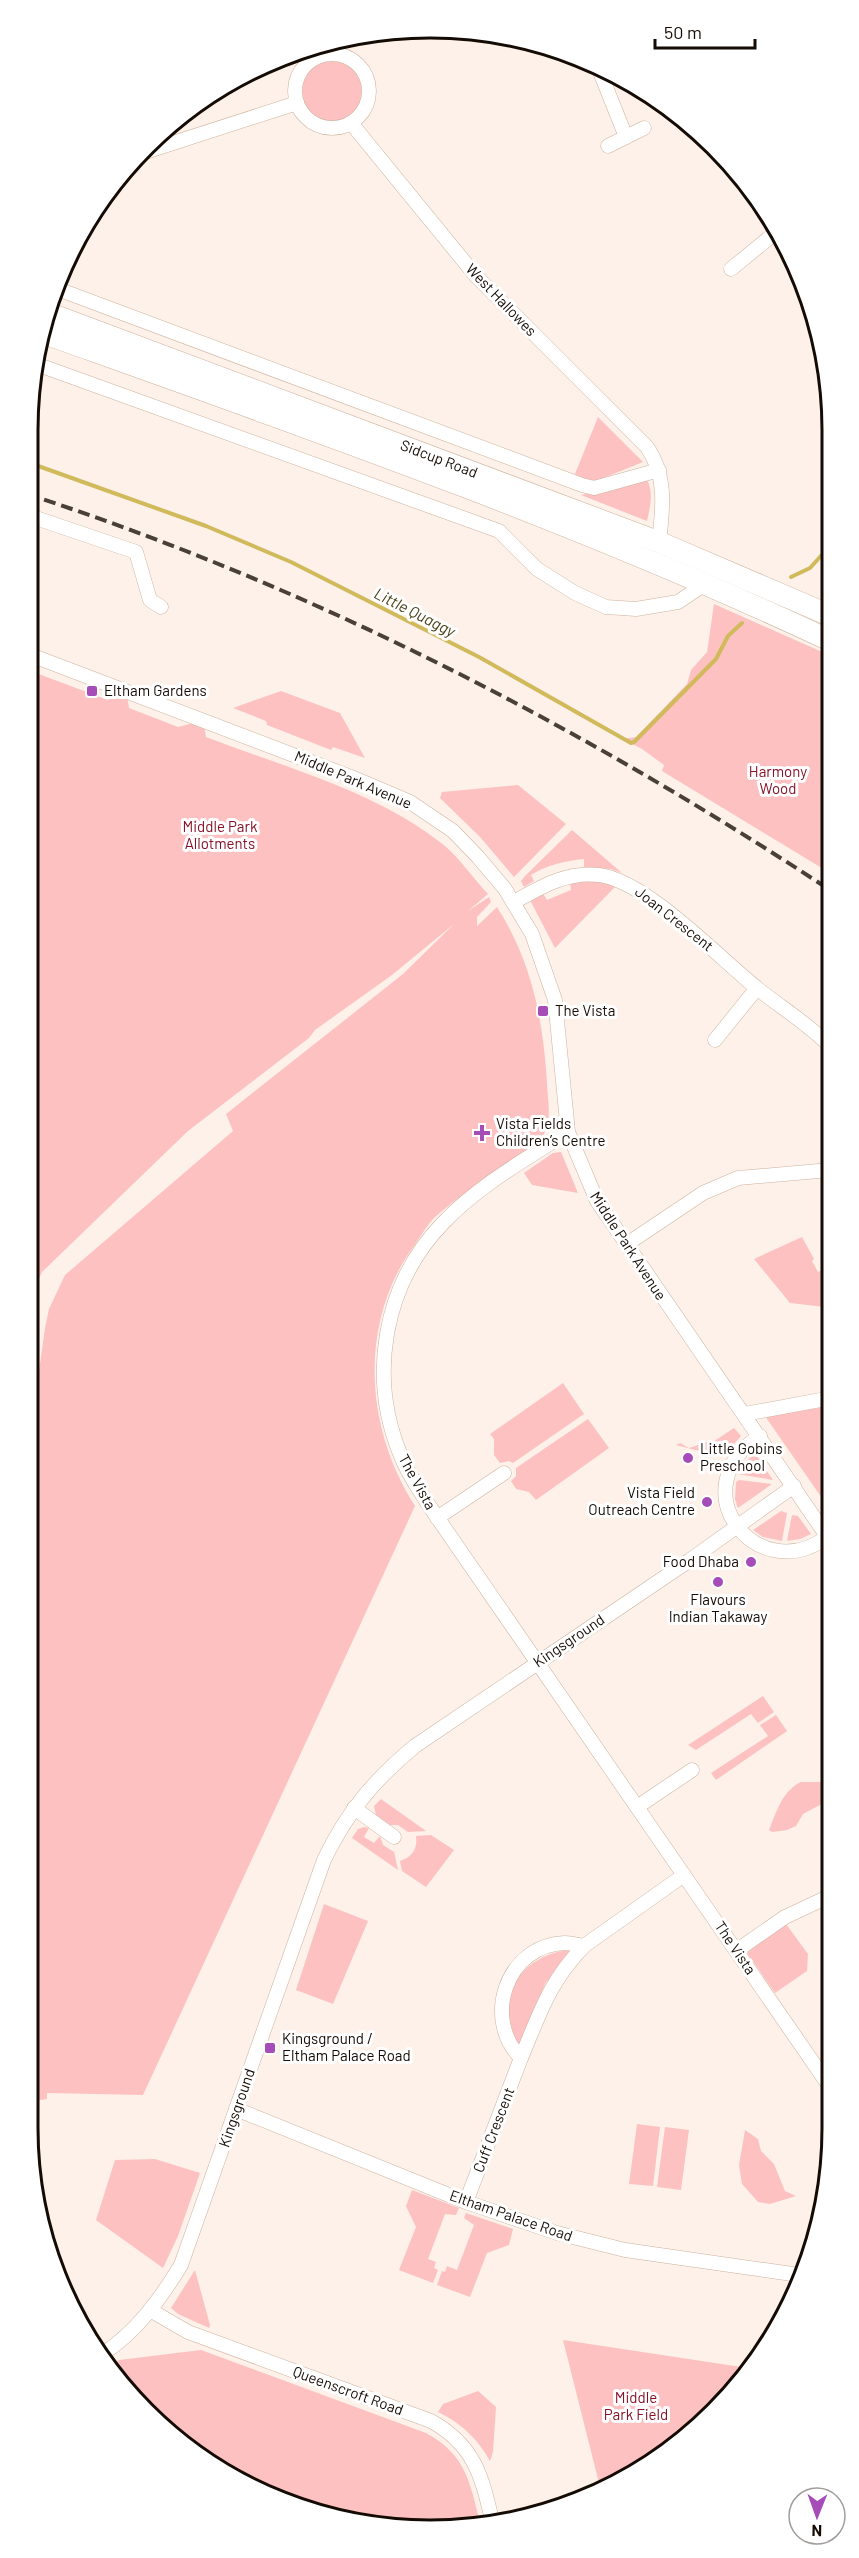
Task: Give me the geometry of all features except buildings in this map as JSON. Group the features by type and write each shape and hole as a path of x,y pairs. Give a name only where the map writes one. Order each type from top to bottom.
{"highway":[{"name":"Sidcup Road","path":"55,315 659,542 822,612"},
{"name":"Sidcup Road","path":"49,335 252,408 581,531 822,637"}],"street":[{"path":"311,56 298,75 295,90 297,104 304,115 319,126 336,128 351,123 361,114 368,102 369,86 365,73 357,63 343,55 322,53"},
{"path":"602,78 626,137"},
{"path":"156,149 297,104"},
{"name":"West Hallowes","path":"351,123 476,276 642,441 659,470"},
{"path":"608,146 644,128"},
{"path":"731,269 770,237"},
{"name":"Sidcup Road","path":"63,291 582,485 594,488 659,470"},
{"path":"43,366 499,531 537,568 575,593 606,607 636,609 678,602 705,584"},
{"path":"659,470 663,505 659,542"},
{"path":"38,518 136,552 150,600 161,607"},
{"name":"Middle Park Avenue","path":"38,658 351,777 410,802 453,831 478,857 514,902 532,934 555,1000 568,1132 597,1201 822,1529"},
{"name":"Joan Crescent","path":"514,902 564,876 598,875 624,881 698,936 757,988 822,1038"},
{"path":"715,1040 757,988"},
{"name":"The Vista","path":"568,1132 497,1179 442,1223 423,1246 391,1311 386,1330 383,1368 390,1423 401,1456 437,1518 822,2076"},
{"path":"627,1244 703,1193 738,1178 822,1171"},
{"path":"745,1414 822,1400"},
{"path":"760,1436 741,1452 731,1465 726,1477 726,1503 736,1526 749,1540 775,1551 797,1550 822,1542"},
{"name":"The Vista","path":"437,1518 504,1473"},
{"name":"Kingsground","path":"107,2350 131,2331 150,2310 177,2271 189,2244 324,1860 338,1830 354,1808 391,1766 415,1746 690,1560 794,1486"},
{"path":"637,1808 692,1770"},
{"path":"354,1808 394,1837"},
{"name":"Cuff Crescent","path":"466,2202 521,2058 556,1977 584,1946 684,1875"},
{"path":"736,1951 785,1917 822,1900"},
{"path":"521,2058 512,2049 504,2031 501,2013 502,1994 508,1978 533,1952 566,1943 584,1946"},
{"name":"Eltham Palace Road","path":"236,2109 466,2202 547,2230 625,2250 794,2274"},
{"name":"Queenscroft Road","path":"150,2310 188,2332 431,2421 446,2429 468,2452 478,2468 491,2515"}],"green space":[{"path":"332,61 353,70 362,91 353,112 332,121 311,112 302,91 311,70"},
{"path":"598,417 643,462 591,483 575,474"},
{"path":"647,480 651,495 647,521 581,495"},
{"name":"Harmony Wood","path":"714,604 822,652 822,868 662,771 664,765 623,739 636,737 687,684 691,670 707,652"},
{"name":"Middle Park Allotments","path":"38,674 108,700 114,693 124,694 129,708 178,727 190,724 190,721 204,725 206,737 330,782 361,796 391,810 445,846 488,894 468,911 489,897 491,902 477,917 477,926 497,907 519,949 539,1014 549,1112 545,1132 539,1143 464,1194 435,1217 397,1273 384,1305 377,1339 375,1374 378,1408 385,1442 398,1475 415,1506 143,2095 47,2093 47,2099 38,2100 38,1378 49,1309 65,1275 233,1131 226,1114 403,974 454,924 392,975 315,1030 309,1038 188,1131 42,1272 38,1281"},
{"path":"281,691 340,713 365,758 333,747 331,750 267,725 266,721 233,708"},
{"path":"518,785 566,824 514,877 480,837 440,798 442,792"},
{"path":"572,830 622,873 611,869 584,867 584,859 577,860 556,864 531,875 534,881 524,887 521,881 525,876"},
{"path":"577,880 608,882 616,886 555,948 530,900 542,892 547,900 571,890 570,882"},
{"path":"561,1152 578,1193 532,1185 524,1173 553,1153"},
{"path":"802,1237 818,1272 822,1270 822,1307 790,1303 754,1259"},
{"path":"563,1383 584,1414 513,1463 509,1461 500,1463 494,1455 494,1439 490,1434"},
{"path":"822,1406 822,1498 767,1419 767,1414"},
{"path":"588,1419 609,1448 536,1500 529,1492 516,1489 511,1481 516,1476 516,1468"},
{"path":"734,1428 741,1436 723,1457 676,1445 680,1443 689,1448 707,1442 710,1444"},
{"path":"755,1453 773,1480 738,1474"},
{"path":"739,1480 772,1484 738,1508 735,1499 736,1482"},
{"path":"781,1511 787,1513 782,1541 763,1537 753,1530"},
{"path":"792,1515 798,1516 811,1534 787,1541"},
{"path":"763,1696 774,1712 758,1723 751,1714 696,1750 688,1745"},
{"path":"776,1715 787,1731 716,1780 711,1773 768,1736 760,1725"},
{"path":"801,1782 822,1782 822,1804 803,1814 796,1826 772,1832 769,1830 781,1802 794,1786"},
{"path":"381,1799 426,1831 408,1832 376,1816 374,1806"},
{"path":"369,1828 364,1837 374,1843 380,1836 383,1845 394,1852 398,1870 352,1838 358,1829"},
{"path":"431,1835 454,1850 426,1887 402,1871 400,1861 413,1852 416,1836"},
{"path":"324,1904 368,1921 333,2004 296,1990"},
{"path":"786,1924 808,1954 807,1971 775,1993 747,1953"},
{"path":"571,1950 545,1984 520,2046 511,2030 507,2014 508,1998 514,1983 537,1960 553,1953"},
{"path":"637,2124 660,2127 653,2186 629,2184"},
{"path":"665,2127 689,2130 681,2190 657,2187"},
{"path":"745,2130 758,2139 761,2151 774,2164 785,2191 796,2196 770,2204 758,2202 742,2184 739,2165"},
{"path":"155,2159 200,2173 178,2236 163,2268 96,2220 115,2160"},
{"path":"412,2190 459,2208 456,2215 445,2214 428,2259 436,2262 434,2268 438,2270 433,2283 399,2270 416,2227 406,2206"},
{"path":"466,2213 513,2229 509,2245 487,2253 470,2297 437,2285 442,2271 445,2272 447,2266 457,2270 474,2225 464,2218"},
{"path":"195,2270 209,2328 178,2314 171,2308"},
{"name":"Middle Park Field","path":"563,2340 740,2367 707,2406 688,2423 647,2454 599,2482"},
{"path":"201,2350 426,2433 440,2442 459,2461 470,2484 479,2517 455,2520 404,2520 378,2517 328,2507 279,2491 233,2468 171,2423 135,2387 116,2362"},
{"path":"478,2391 496,2407 493,2452 490,2461 468,2432 438,2412 443,2404"}],"waterway":[{"name":"Little Quaggy","path":"38,466 206,526 291,562 479,657 631,743 716,659 728,636 742,623"},
{"name":"Little Quaggy","path":"791,577 810,568 822,555"}],"railway":[{"path":"38,498 133,531 238,572 442,665 639,772 735,829 822,885"}],"place":[{"name":"Eltham Gardens","path":"92,691"},
{"name":"The Vista","path":"543,1011"},
{"name":"Vista Fields Children’s Centre","path":"482,1133"},
{"name":"Little Gobins Preschool","path":"688,1458"},
{"name":"Vista Field Outreach Centre","path":"707,1502"},
{"name":"Food Dhaba","path":"751,1562"},
{"name":"Flavours Indian Takaway","path":"718,1582"},
{"name":"Kingsground / Eltham Palace Road","path":"270,2048"}]}
